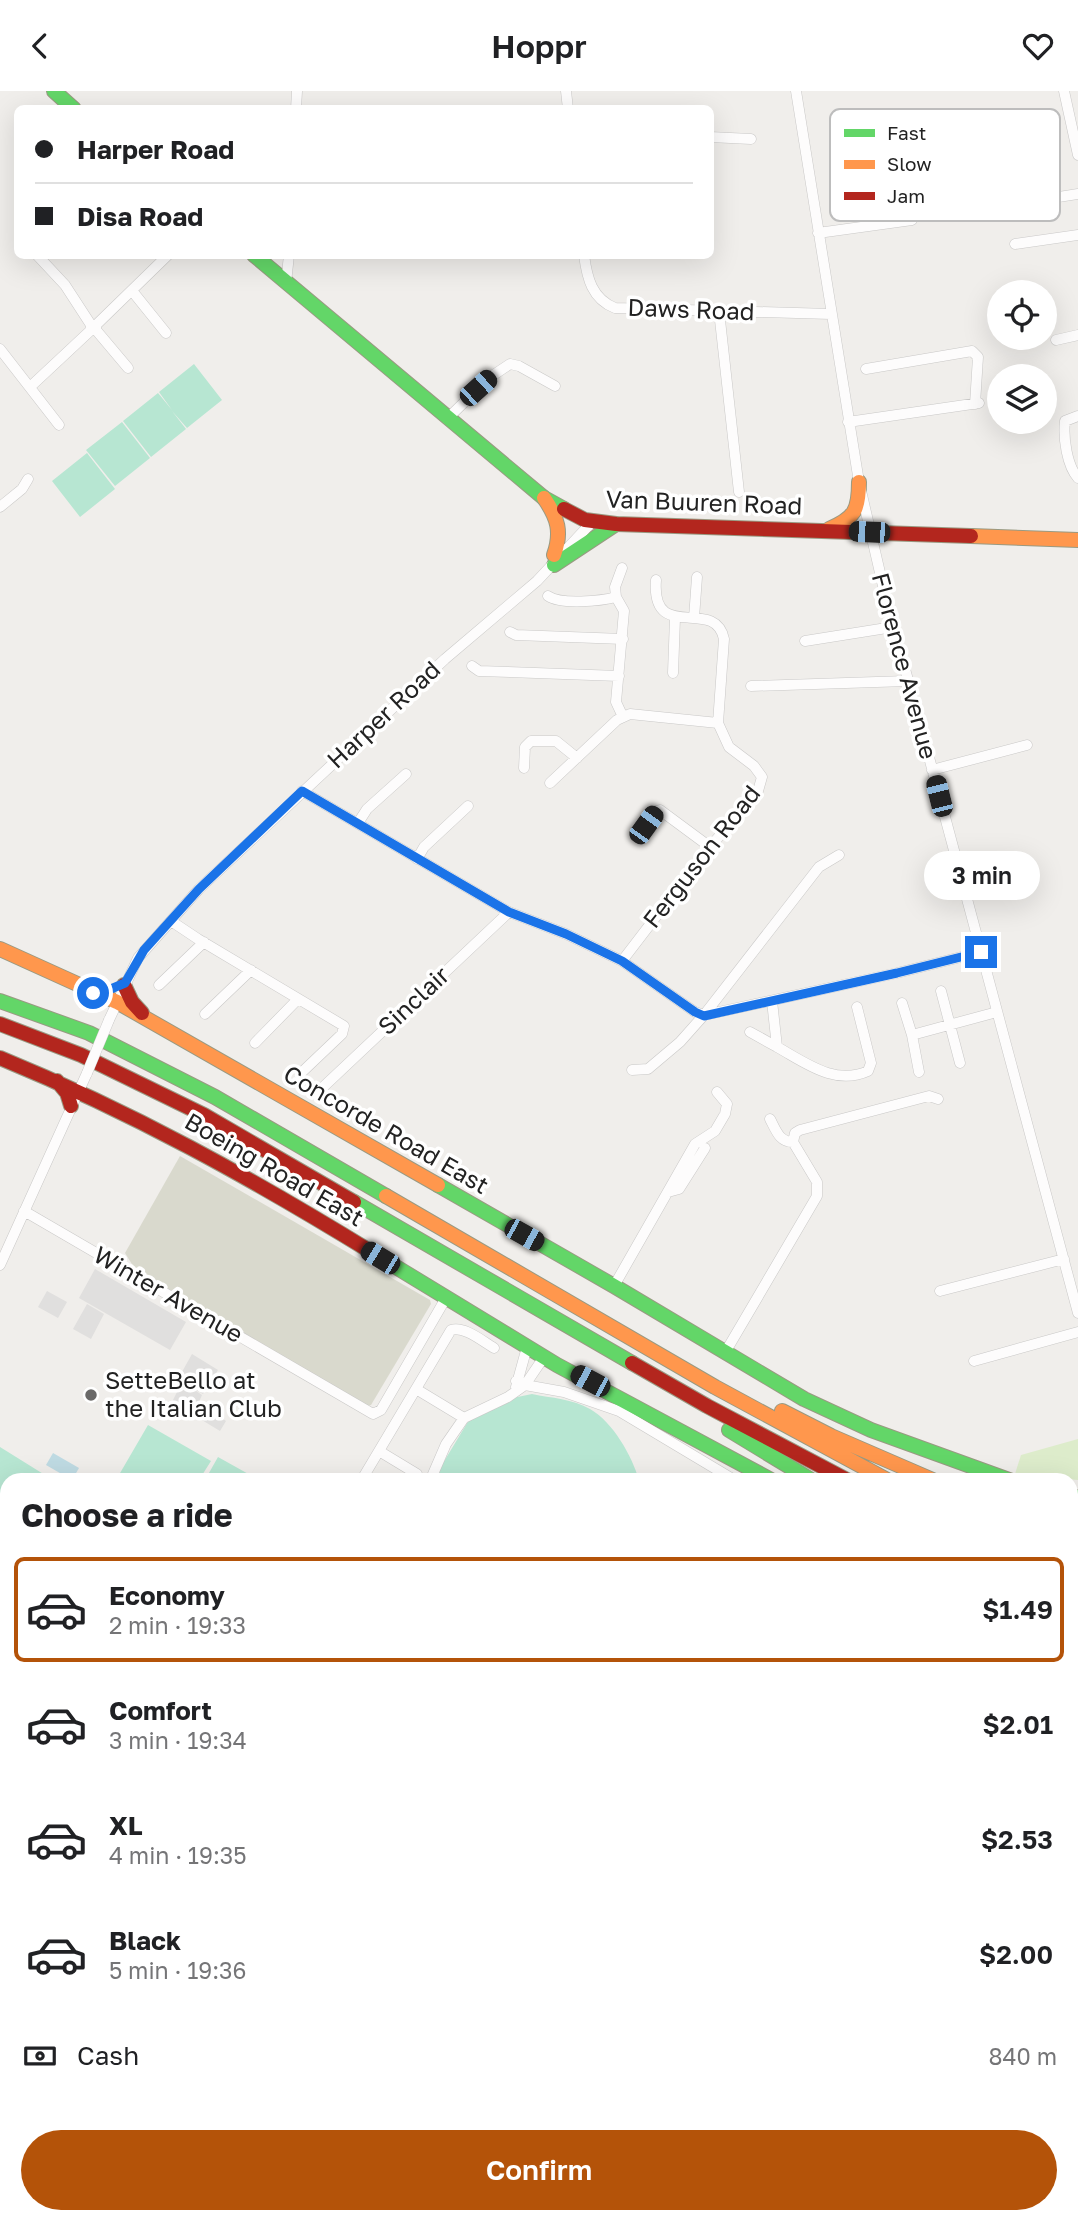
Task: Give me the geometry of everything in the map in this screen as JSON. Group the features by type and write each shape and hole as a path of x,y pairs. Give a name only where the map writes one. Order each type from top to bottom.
{"main road":[{"path":"54,91 70,105"},
{"name":"Van Buuren Road","path":"259,259 544,498 589,521 1078,540"},
{"path":"824,531 852,517 858,507 859,482"},
{"path":"544,498 553,510 559,526 560,539 554,560"},
{"path":"554,560 616,524"},
{"name":"Concorde Road East","path":"1,950 95,993 112,1014 144,1018 614,1286 804,1399 871,1430 990,1473"},
{"path":"95,993 125,984 132,1002 144,1018"},
{"path":"0,1001 89,1033 215,1097 715,1387 874,1473"},
{"path":"0,1024 81,1055 204,1115 706,1406 834,1473"},
{"name":"Boeing Road East","path":"0,1058 60,1081 84,1079 93,1097 209,1157 527,1347 758,1473"},
{"path":"60,1081 71,1106"},
{"path":"564,1299 831,1436 917,1473"},
{"path":"594,1342 704,1415 800,1473"}],"street":[{"name":"Florence Avenue","path":"796,91 848,422 869,532 906,681 1078,1310"},
{"path":"1064,91 1078,155"},
{"path":"714,137 751,139"},
{"path":"1060,197 1078,194"},
{"path":"818,233 905,221"},
{"path":"1015,244 1078,235"},
{"path":"41,259 65,285 94,328 128,369"},
{"path":"286,283 289,259"},
{"name":"Daws Road","path":"585,259 592,288 602,301 612,307 831,314"},
{"path":"30,387 133,292 157,260"},
{"path":"133,292 166,333"},
{"path":"719,311 739,492"},
{"path":"1057,340 1078,335"},
{"path":"0,349 59,425"},
{"path":"848,422 977,404 978,357 972,352 866,369"},
{"path":"447,419 489,378 510,364 519,366 555,386"},
{"path":"1078,416 1065,421 1063,433 1073,473 1078,478"},
{"path":"0,507 22,489 28,479"},
{"name":"Harper Road","path":"0,1265 138,958 199,889 445,659 531,584 589,521"},
{"path":"622,568 615,587 616,597 624,611 615,702 622,717"},
{"path":"694,618 697,577"},
{"path":"550,783 622,717 637,715 718,723 724,639 718,624 694,618 675,618 657,603 656,580"},
{"path":"548,596 555,600 604,601 616,597"},
{"path":"673,673 675,618"},
{"path":"805,641 893,627"},
{"path":"510,632 516,635 623,639"},
{"path":"472,666 479,671 619,676"},
{"path":"751,686 906,681"},
{"name":"Ferguson Road","path":"622,961 710,847 758,791 762,781 760,772 729,747 718,723"},
{"path":"524,768 526,747 531,741 556,741 577,758"},
{"path":"932,770 1027,745"},
{"path":"358,823 367,809 406,774"},
{"path":"302,791 509,912 566,934 622,961 704,1016 981,952"},
{"path":"417,859 424,847 468,806"},
{"path":"646,825 656,811 660,810 710,847"},
{"path":"632,1070 648,1069 680,1042 704,1016 819,867 839,855"},
{"name":"Sinclair","path":"320,1090 509,912"},
{"path":"171,921 342,1024 345,1028 342,1034 301,1073"},
{"path":"159,985 204,942"},
{"path":"205,1014 251,970"},
{"path":"941,991 960,1063"},
{"path":"255,1043 298,999"},
{"path":"772,1001 777,1047"},
{"path":"902,1003 919,1072"},
{"path":"750,1032 820,1071 835,1076 853,1076 868,1071 871,1063 857,1007"},
{"path":"912,1035 997,1012"},
{"path":"614,1286 695,1144 715,1131 725,1114 727,1104 717,1092"},
{"path":"726,1351 817,1196 817,1182 793,1142 793,1136 800,1130 929,1096 938,1099"},
{"path":"770,1119 778,1136 786,1142 793,1142"},
{"path":"668,1192 679,1189 705,1148"},
{"name":"Winter Avenue","path":"24,1211 373,1414 381,1410 446,1297"},
{"path":"940,1291 1064,1259"},
{"path":"366,1473 451,1330 458,1328 494,1348"},
{"path":"974,1361 1078,1332"},
{"path":"519,1386 527,1347"},
{"path":"433,1473 446,1444 464,1418 508,1397 544,1356"},
{"path":"519,1386 564,1392 611,1408 724,1473"},
{"path":"416,1389 464,1418"},
{"path":"379,1451 415,1473"}],"shaded area":[{"path":"180,1156 430,1300 431,1304 371,1405 367,1406 135,1269 125,1253"},
{"path":"95,1269 186,1322 170,1350 79,1298"},
{"path":"47,1291 67,1302 58,1318 38,1307"},
{"path":"87,1304 104,1314 91,1339 73,1329"},
{"path":"192,1354 218,1370 203,1394 187,1385 202,1395 199,1402 226,1421 220,1431 172,1402 182,1382 178,1379"}],"green space":[{"path":"194,364 222,400 187,428 172,411 186,429 151,457 123,421 158,393 172,410 159,392"},
{"path":"122,422 150,458 115,486 86,450"},
{"path":"87,453 115,489 80,517 52,481"},
{"path":"532,1394 562,1399 590,1409 606,1422 621,1440 636,1473 439,1473 469,1420 508,1399"},
{"path":"148,1425 211,1461 203,1473 120,1473"},
{"path":"1078,1439 1078,1473 1015,1473 1021,1455"},
{"path":"0,1447 42,1473 0,1473"},
{"path":"218,1457 247,1473 209,1473"}],"water":[{"path":"53,1453 79,1468 76,1473 60,1473 46,1465"}],"traffic: fast":[{"path":"54,91 70,105"},
{"path":"259,259 544,498 564,509"},
{"path":"554,565 616,524"},
{"path":"0,1001 89,1033 215,1097 386,1196"},
{"path":"438,1185 804,1399 871,1430 990,1473"},
{"path":"354,1202 632,1363"},
{"path":"373,1253 557,1365 758,1473"},
{"path":"729,1430 800,1473"}],"traffic: slow":[{"path":"829,529 845,521 854,512 859,482"},
{"path":"544,498 557,525 558,539 554,555"},
{"path":"971,536 1078,540"},
{"path":"0,949 117,1002 438,1185"},
{"path":"386,1196 715,1387 874,1473"},
{"path":"782,1411 831,1436 917,1473"}],"traffic: jam":[{"path":"564,509 585,520 616,524 971,536"},
{"path":"124,985 132,1002 142,1013"},
{"path":"0,1024 81,1055 204,1115 354,1202"},
{"path":"0,1058 97,1101 190,1148 282,1198 373,1253"},
{"path":"57,1081 67,1093 71,1106"},
{"path":"632,1363 834,1473"}],"place":[{"name":"SetteBello at the Italian Club","path":"91,1395"}],"route":[{"path":"93,993 125,983 144,950 199,889 302,791 509,912 566,934 622,961 704,1016 981,952"}]}
